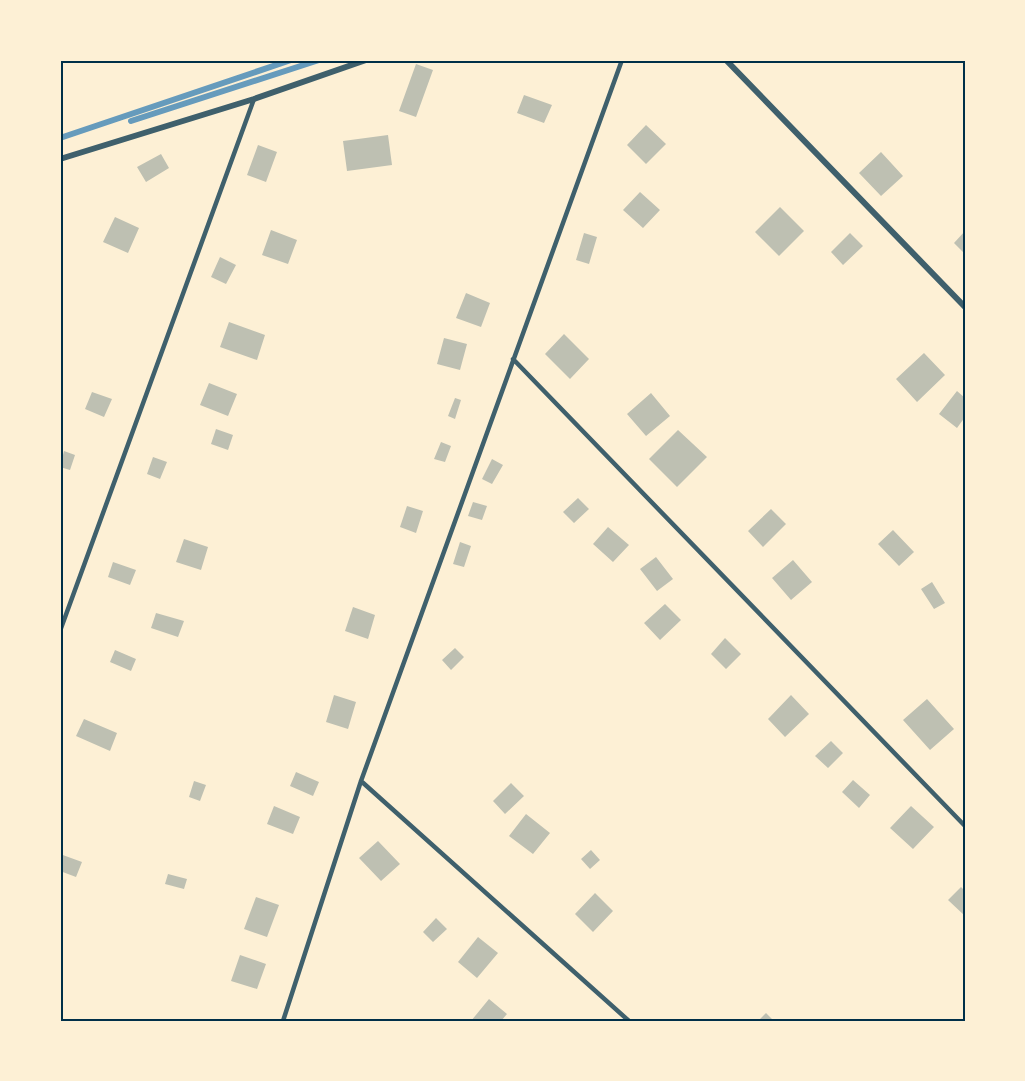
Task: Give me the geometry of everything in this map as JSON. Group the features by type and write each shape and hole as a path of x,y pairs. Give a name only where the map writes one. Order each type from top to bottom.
{"street":[{"path":"60,159 254,99 366,60"},
{"path":"726,60 965,307"}],"lane":[{"path":"283,1021 361,781 622,60"},
{"path":"60,632 254,99"},
{"path":"513,358 965,825"},
{"path":"361,781 629,1021"}],"building":[{"path":"416,64 433,70 416,117 399,111"},
{"path":"524,95 552,105 544,123 517,113"},
{"path":"646,125 666,144 646,164 627,145"},
{"path":"388,135 392,165 347,171 343,141"},
{"path":"258,145 277,152 266,182 247,175"},
{"path":"881,152 903,176 881,196 859,173"},
{"path":"161,154 169,168 146,182 137,167"},
{"path":"640,192 660,210 643,228 623,210"},
{"path":"780,207 804,231 779,256 755,232"},
{"path":"115,217 139,228 128,253 103,242"},
{"path":"271,230 297,240 288,264 262,255"},
{"path":"965,231 965,254 954,243"},
{"path":"584,233 597,237 589,264 576,260"},
{"path":"850,233 863,246 843,265 831,252"},
{"path":"220,257 236,265 226,284 211,277"},
{"path":"466,293 490,303 481,327 456,318"},
{"path":"229,322 265,335 257,360 220,347"},
{"path":"564,334 589,359 570,379 545,354"},
{"path":"444,338 467,344 460,370 437,364"},
{"path":"924,353 945,375 917,402 896,379"},
{"path":"209,383 237,394 228,416 200,405"},
{"path":"957,391 965,398 965,417 957,428 939,414"},
{"path":"92,392 112,399 104,417 85,409"},
{"path":"651,393 670,416 646,436 627,414"},
{"path":"455,398 461,400 455,419 448,416"},
{"path":"216,429 233,435 228,450 211,444"},
{"path":"678,430 707,457 677,487 649,459"},
{"path":"441,442 451,446 445,462 434,459"},
{"path":"64,451 75,455 70,470 60,467"},
{"path":"153,457 167,462 160,479 147,474"},
{"path":"492,459 503,465 492,484 482,479"},
{"path":"578,498 589,509 574,523 563,512"},
{"path":"473,502 487,506 482,520 468,516"},
{"path":"407,506 423,511 416,533 400,527"},
{"path":"771,509 786,524 763,547 748,531"},
{"path":"608,527 629,545 613,562 593,544"},
{"path":"893,530 914,552 899,566 878,544"},
{"path":"184,539 208,547 201,570 176,562"},
{"path":"460,542 471,546 464,567 453,564"},
{"path":"656,557 673,579 657,591 640,569"},
{"path":"793,560 812,582 791,600 772,578"},
{"path":"113,562 136,570 130,585 108,577"},
{"path":"932,582 945,603 934,609 921,589"},
{"path":"665,604 681,620 660,640 644,623"},
{"path":"353,607 375,615 368,639 345,631"},
{"path":"156,613 184,621 178,637 151,628"},
{"path":"725,638 741,654 726,669 711,654"},
{"path":"455,648 464,657 451,670 442,660"},
{"path":"115,650 136,659 131,671 110,662"},
{"path":"334,695 356,702 348,729 326,722"},
{"path":"791,695 809,714 785,737 768,719"},
{"path":"927,699 954,729 930,750 903,720"},
{"path":"84,719 117,733 110,751 76,736"},
{"path":"831,741 843,753 828,768 815,756"},
{"path":"296,772 319,782 313,796 290,786"},
{"path":"853,780 870,795 859,808 842,792"},
{"path":"194,781 206,785 200,801 189,797"},
{"path":"511,783 524,796 505,814 493,801"},
{"path":"274,806 300,817 293,834 267,824"},
{"path":"911,806 934,827 913,849 890,828"},
{"path":"526,814 550,833 533,854 509,836"},
{"path":"378,841 400,864 381,881 359,858"},
{"path":"591,850 600,860 590,869 581,859"},
{"path":"60,854 82,862 76,877 60,871"},
{"path":"168,874 187,879 184,889 165,884"},
{"path":"961,887 965,891 965,916 948,900"},
{"path":"595,893 613,911 593,932 575,914"},
{"path":"256,897 279,905 267,937 244,929"},
{"path":"436,918 447,929 433,942 423,932"},
{"path":"478,937 498,953 477,978 458,962"},
{"path":"240,955 266,964 257,989 231,981"},
{"path":"489,999 507,1014 501,1021 471,1021"},
{"path":"766,1013 774,1021 758,1021"}],"waterway":[{"path":"60,138 291,60"},
{"path":"131,121 319,60"}]}
